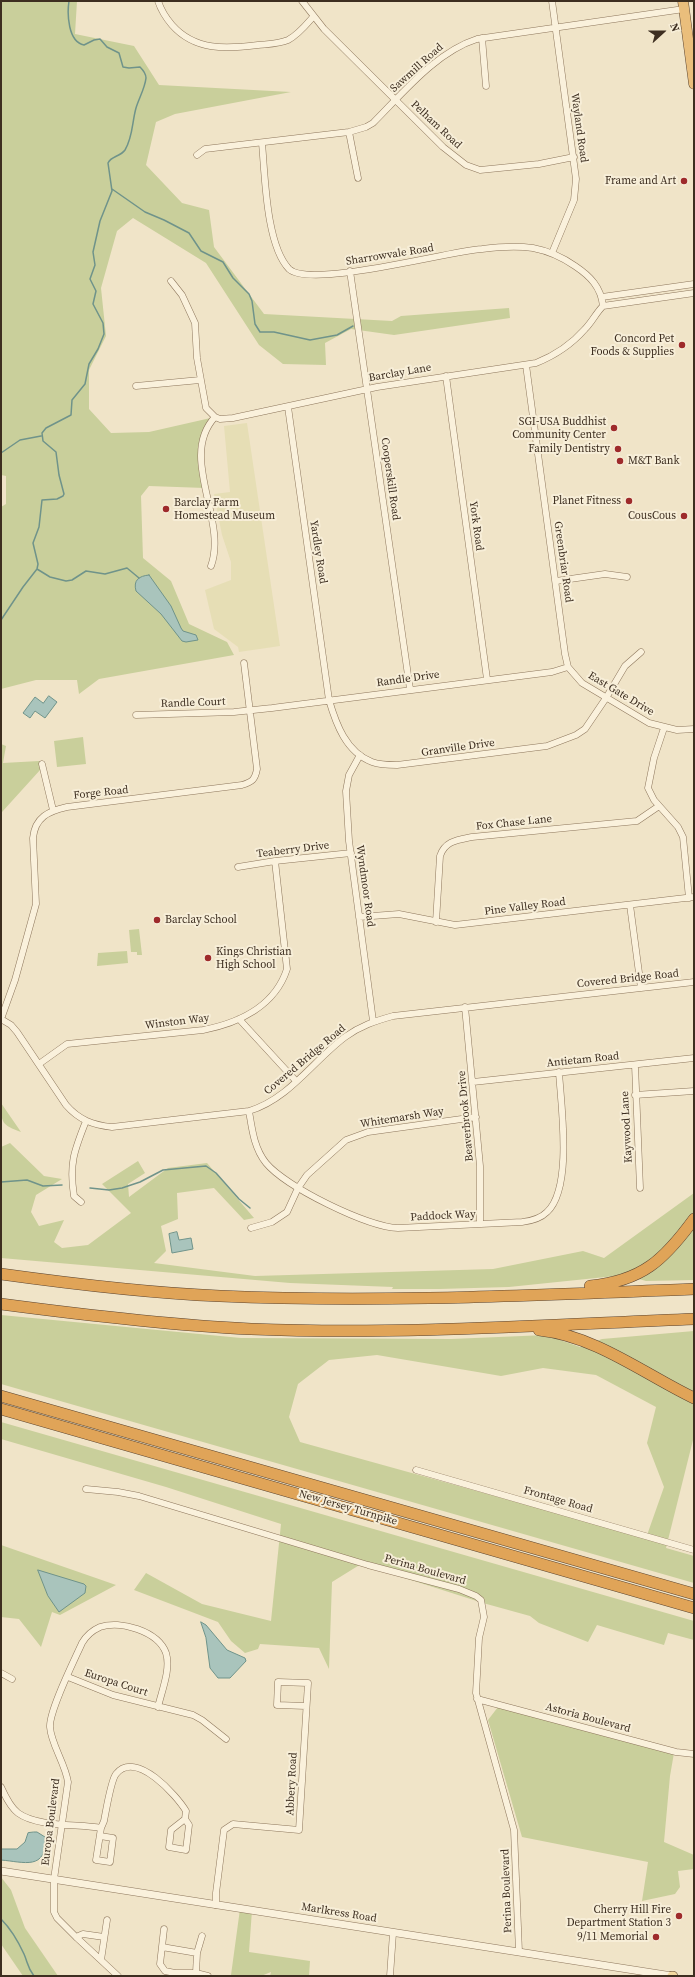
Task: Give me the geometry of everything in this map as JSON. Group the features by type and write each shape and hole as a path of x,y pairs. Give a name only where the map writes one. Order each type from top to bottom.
{"highway":[{"path":"683,5 694,84"},
{"path":"502,1296 601,1285 625,1280 651,1266 668,1253 694,1219"},
{"path":"1,1274 218,1296 342,1299 502,1296 694,1289"},
{"path":"1,1304 161,1323 252,1329 388,1330 694,1318"},
{"path":"505,1326 559,1333 581,1339 694,1398"},
{"name":"New Jersey Turnpike","path":"1,1396 694,1594"},
{"name":"New Jersey Turnpike","path":"1,1409 694,1608"}],"street":[{"path":"158,1 168,20 178,31 191,41 220,48 233,48 288,40 297,34 313,17"},
{"name":"Pelham Road","path":"302,1 313,17 396,101 443,147 466,166 480,170 539,164 574,157"},
{"name":"Wayland Road","path":"552,1 576,179 574,200 552,254"},
{"name":"Sawmill Road","path":"197,155 205,149 349,132 366,127 373,123 447,53 467,42 482,38 683,5"},
{"path":"482,38 486,86"},
{"path":"349,132 358,178"},
{"name":"Sharrowvale Road","path":"262,143 270,219 274,240 283,261 289,269 302,275 318,275 414,262 481,249 531,248 564,259 587,275 597,286 602,301"},
{"name":"Cooperskill Road","path":"350,271 410,689"},
{"path":"171,281 182,295 195,323 200,380 206,408 215,417 207,426 203,435 201,457 206,495 216,546 211,566"},
{"path":"602,301 694,284"},
{"path":"602,301 694,293"},
{"name":"Barclay Lane","path":"215,417 243,416 367,389 536,363 553,357 566,348 586,328 602,301"},
{"name":"Greenbriar Road","path":"526,365 568,667"},
{"name":"York Road","path":"446,376 487,679"},
{"path":"136,386 200,380"},
{"name":"Yardley Road","path":"288,407 329,700"},
{"path":"556,581 605,574 627,577"},
{"name":"Granville Drive","path":"329,700 336,722 346,741 360,755 371,762 397,765 547,746 576,735 584,729 606,698 625,666 641,652"},
{"name":"Forge Road","path":"53,810 223,788 254,780 257,770 251,710 244,663"},
{"name":"Randle Drive","path":"251,710 552,672 568,667"},
{"name":"East Gate Drive","path":"568,667 582,683 651,724 664,728 694,729"},
{"name":"Randle Court","path":"136,715 251,710"},
{"path":"664,728 654,758 648,788 659,806 678,827 683,837 692,898"},
{"name":"Wyndmoor Road","path":"360,755 349,775 346,791 351,853 373,1021"},
{"path":"1,1019 15,980 36,904 34,830 43,816 53,810 42,764"},
{"name":"Fox Chase Lane","path":"436,922 440,856 442,848 446,844 472,837 637,821 659,806"},
{"name":"Teaberry Drive","path":"238,868 275,861 351,853"},
{"name":"Winston Way","path":"39,1064 67,1044 218,1027 239,1019 261,1007 272,997 284,980 288,969 275,861"},
{"name":"Pine Valley Road","path":"359,917 399,914 455,925 692,898"},
{"path":"630,905 641,988"},
{"name":"Covered Bridge Road","path":"1,1019 11,1025 17,1032 66,1105 75,1115 100,1126 112,1127 249,1111 266,1105 296,1081 345,1037 373,1021 407,1013 694,982"},
{"name":"Beaverbrook Drive","path":"465,1007 474,1082 480,1166 480,1224"},
{"path":"239,1019 296,1081"},
{"name":"Antietam Road","path":"474,1082 694,1058"},
{"name":"Kaywood Lane","path":"634,1064 640,1188"},
{"name":"Paddock Way","path":"249,1111 257,1148 266,1163 298,1188 382,1226 415,1228 532,1220 548,1212 558,1193 564,1149 559,1072"},
{"path":"635,1095 694,1092"},
{"name":"Whitemarsh Way","path":"251,1228 279,1219 287,1212 298,1188 307,1175 340,1145 357,1135 476,1117"},
{"path":"81,1202 74,1196 71,1178 74,1152 86,1121"},
{"name":"Frontage Road","path":"416,1470 694,1550"},
{"name":"Perina Boulevard","path":"86,1489 118,1492 139,1496 476,1596 481,1600 484,1617 479,1638 476,1672 477,1699 514,1830 519,1952"},
{"name":"Europa Court","path":"57,1700 87,1635 99,1628 116,1625 144,1632 156,1638 162,1644 166,1653 167,1673 158,1707"},
{"path":"1,1673 12,1679"},
{"name":"Europa Court","path":"68,1677 113,1695 193,1715 202,1720 226,1739"},
{"name":"Abbery Road","path":"216,1905 216,1893 224,1830 233,1824 299,1830 308,1683 278,1682 277,1705 306,1706"},
{"name":"Astoria Boulevard","path":"477,1699 676,1752 694,1754"},
{"name":"Europa Boulevard","path":"57,1700 50,1726 51,1736 66,1770 68,1782 54,1879 54,1912 57,1918 118,1976"},
{"path":"100,1836 115,1775 123,1769 130,1768 150,1773 167,1788 186,1811 185,1819 189,1825 186,1850 169,1847 171,1830 185,1819"},
{"path":"1,1787 10,1805 17,1813 30,1819 63,1825 101,1828"},
{"name":"Marlkress Road","path":"1,1871 393,1934 672,1976"},
{"path":"101,1960 107,1920"},
{"path":"164,1929 160,1964 165,1970 175,1975 196,1973 208,1976"},
{"path":"76,1937 83,1934 104,1937"},
{"path":"390,1976 393,1934"},
{"path":"196,1973 197,1953 202,1936"},
{"path":"162,1946 197,1953"}],"shaded area":[{"path":"247,423 280,646 239,652 238,647 214,629 205,590 231,580 231,562 222,535 214,494 230,492 224,426"}],"green space":[{"path":"1,1 77,1 75,34 134,46 159,85 291,92 175,114 156,122 146,165 182,203 209,210 214,247 264,314 392,321 401,316 509,308 510,318 394,335 351,329 325,343 326,365 283,364 259,345 206,263 133,218 117,231 101,288 106,336 89,370 89,409 111,433 149,432 215,417 203,440 205,488 149,486 141,496 143,558 171,581 189,624 227,642 234,655 99,679 79,694 77,680 36,680 1,689 1,507 6,504 6,476 1,475"},
{"path":"83,737 86,764 57,767 54,741"},
{"path":"1,744 6,746 3,763 39,761 41,769 2,812 1,820"},
{"path":"139,929 142,955 137,955 137,952 131,952 129,930"},
{"path":"127,951 128,963 97,966 98,953"},
{"path":"1,1103 21,1132 6,1125 1,1115"},
{"path":"10,1143 44,1176 62,1179 36,1195 31,1212 39,1226 64,1220 54,1242 62,1248 88,1245 131,1213 102,1184 138,1161 145,1173 128,1184 129,1197 168,1168 207,1163 254,1218 244,1220 214,1188 177,1193 178,1219 161,1226 166,1251 154,1263 255,1276 493,1269 583,1251 604,1258 694,1193 694,1280 646,1281 625,1275 509,1287 392,1289 393,1287 290,1283 1,1258 1,1147"},
{"path":"1,1315 241,1338 451,1339 546,1335 580,1347 602,1339 694,1331 694,1436 666,1548 694,1556 694,1583 1,1384","holes":["377,1355 501,1376 543,1368 596,1375 656,1407 647,1443 664,1487 646,1538 300,1442 289,1417 298,1384 329,1360"]},
{"path":"1,1422 694,1621 694,1640 668,1633 664,1645 597,1625 588,1642 539,1623 530,1616 483,1603 361,1564 332,1582 329,1669 319,1648 260,1644 258,1649 245,1653 231,1641 218,1622 134,1590 146,1573 202,1604 271,1621 281,1524 166,1487 1,1439"},
{"path":"1,1545 116,1585 60,1615 52,1612 41,1647 19,1619 1,1617"},
{"path":"498,1707 674,1753 670,1776 664,1842 694,1855 694,1869 678,1871 680,1887 675,1894 642,1901 648,1862 522,1837 488,1720"},
{"path":"1,1877 11,1890 25,1928 58,1976 23,1976 1,1944"},
{"path":"240,1909 252,1910 249,1952 310,1961 309,1976 270,1976 271,1972 261,1976 231,1975"}],"water":[{"path":"149,575 171,606 183,631 196,635 198,640 186,642 182,641 161,614 136,591 136,581 142,576"},
{"path":"49,696 57,702 45,718 35,711 30,718 23,713 35,697 43,703"},
{"path":"177,1232 179,1240 191,1238 193,1249 172,1253 169,1234"},
{"path":"38,1570 84,1584 86,1586 85,1593 59,1612 48,1596"},
{"path":"201,1622 206,1625 227,1650 245,1658 246,1661 230,1678 218,1678 210,1668 206,1638"},
{"path":"37,1832 45,1837 45,1848 38,1860 26,1863 1,1860 1,1849 17,1849 25,1842 28,1833"}],"waterway":[{"path":"1,620 37,569 38,564 33,543 39,527 42,500 57,499 64,494 59,475 56,452 43,441 42,433 46,428 71,415 72,400 85,384 89,364 98,349 104,334 103,323 93,304 96,291 90,279 95,265 93,252 100,221 112,191 108,163 111,159 121,154 128,145 136,108 146,78 145,73 140,67 123,67 119,53 107,47 100,39 84,45 79,43 75,39 70,27 68,13 69,1"},
{"path":"112,189 145,212 189,233 201,251 223,262 233,278 249,294 252,301 255,324 260,332 274,332 310,340 337,335 353,326"},
{"path":"1,453 20,440 41,436"},
{"path":"37,569 50,577 66,581 72,580 86,571 105,574 127,568 139,578"},
{"path":"90,1188 109,1190 122,1188 140,1182 163,1170 206,1166 216,1173 239,1199 250,1208"},
{"path":"1,1182 27,1180 43,1186 62,1185"},
{"path":"1,1919 17,1940 34,1976"}],"place":[{"name":"Frame and Art","path":"684,181"},
{"name":"Concord Pet Foods & Supplies","path":"682,345"},
{"name":"SGI-USA Buddhist Community Center","path":"614,428"},
{"name":"Family Dentistry","path":"618,449"},
{"name":"M&T Bank","path":"620,461"},
{"name":"Planet Fitness","path":"629,501"},
{"name":"Barclay Farm Homestead Museum","path":"166,509"},
{"name":"CousCous","path":"684,516"},
{"name":"Barclay School","path":"157,920"},
{"name":"Kings Christian High School","path":"208,958"},
{"name":"Cherry Hill Fire Department Station 3","path":"679,1916"},
{"name":"9/11 Memorial","path":"656,1937"}]}
